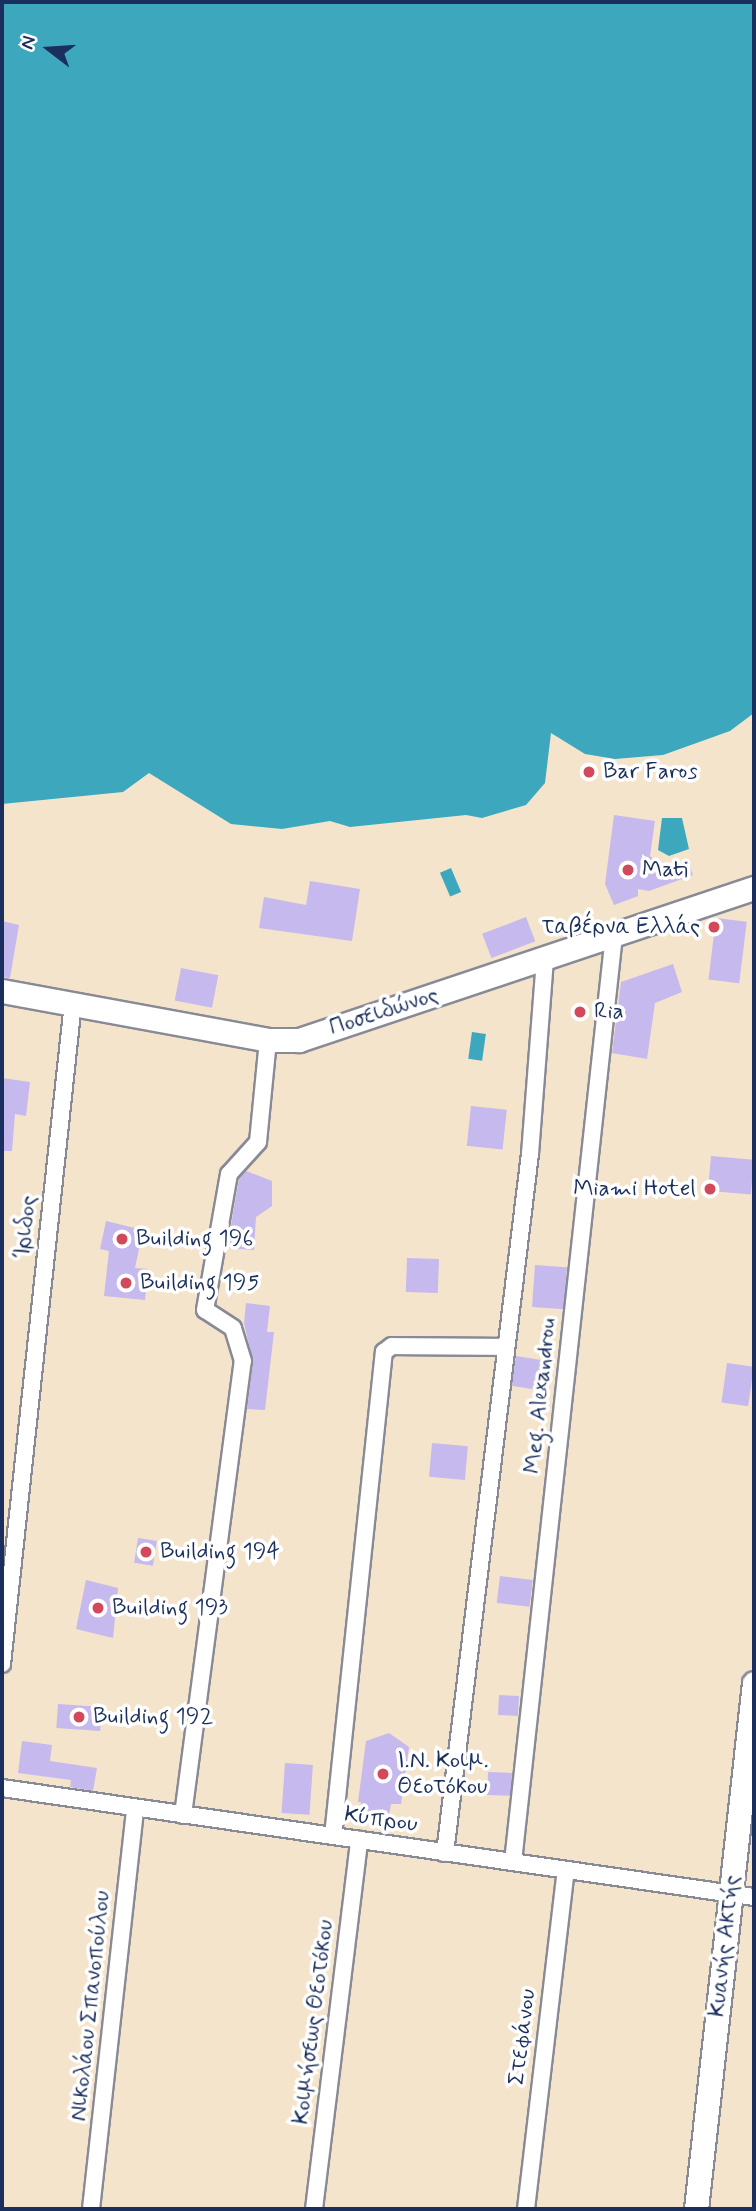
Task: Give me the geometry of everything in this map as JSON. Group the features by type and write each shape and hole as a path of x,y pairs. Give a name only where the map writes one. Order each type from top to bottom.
{"street":[{"name":"Ποσειδώνος","path":"2,991 268,1040 311,1036 754,888"},
{"name":"Meg. Alexandrou","path":"513,1862 614,935"},
{"path":"445,1853 530,1154 545,958"},
{"name":"Ίριδος","path":"2,1664 74,1003"},
{"path":"183,1815 243,1361 233,1328 205,1310 229,1174 258,1142 268,1040"},
{"path":"333,1836 384,1352 392,1346 506,1347"},
{"name":"Κυανής Ακτής","path":"696,2209 754,1683"},
{"name":"Κύπρου","path":"2,1788 754,1897"},
{"name":"Νικολάου Σπανοπούλου","path":"91,2209 135,1808"},
{"name":"Κοιμήσεως Θεοτόκου","path":"314,2209 359,1840"},
{"name":"Στεφάνου","path":"526,2209 566,1870"}],"water":[{"path":"2,2 754,2 754,713 730,731 663,755 615,759 585,754 551,733 545,783 526,805 482,818 466,815 350,827 330,821 282,829 231,824 149,773 123,792 2,804"},
{"path":"662,818 682,818 689,849 669,856 658,850"},
{"path":"451,868 461,892 450,897 440,873"},
{"path":"472,1032 486,1034 482,1061 468,1059"}],"building":[{"name":"Mati","path":"614,815 655,821 650,856 664,867 688,861 693,875 649,891 638,889 638,896 614,905 605,884"},
{"path":"310,881 360,889 352,941 259,928 264,897 306,905"},
{"path":"526,917 535,941 491,958 482,934"},
{"path":"716,918 747,922 739,983 708,980"},
{"path":"2,921 19,925 10,978 2,977"},
{"path":"673,964 682,992 655,1003 647,1059 612,1053 621,982"},
{"path":"181,968 218,975 212,1008 175,1000"},
{"path":"2,1078 30,1082 26,1116 15,1114 12,1151 2,1151"},
{"path":"471,1106 507,1110 503,1150 467,1146"},
{"path":"711,1156 754,1160 751,1195 708,1191"},
{"path":"246,1171 272,1181 272,1206 256,1217 254,1250 227,1248 239,1179"},
{"path":"106,1221 143,1230 135,1268 148,1269 145,1300 104,1296 109,1251 100,1249"},
{"path":"407,1258 439,1259 438,1293 406,1292"},
{"path":"535,1265 567,1267 564,1309 532,1307"},
{"path":"246,1303 270,1306 267,1332 274,1332 265,1410 247,1409 253,1362 244,1323"},
{"path":"516,1356 553,1362 548,1391 511,1386"},
{"path":"727,1363 754,1367 748,1406 721,1403"},
{"path":"432,1443 468,1446 465,1480 429,1477"},
{"name":"Building 194","path":"138,1538 157,1541 153,1566 134,1563"},
{"path":"500,1576 533,1580 529,1607 497,1603"},
{"name":"Building 193","path":"86,1580 118,1588 113,1638 76,1629"},
{"path":"499,1695 519,1696 518,1716 498,1715"},
{"name":"Building 192","path":"58,1704 102,1707 100,1731 56,1728"},
{"name":"Ι.Ν. Κοιμ. Θεοτόκου","path":"389,1733 409,1747 401,1804 391,1804 388,1821 369,1819 369,1815 360,1813 361,1802 358,1802 366,1741"},
{"path":"22,1741 52,1745 50,1761 97,1768 93,1791 70,1787 71,1780 18,1773"},
{"path":"285,1763 313,1765 309,1815 282,1813"},
{"path":"488,1772 512,1773 511,1796 487,1795"}],"place":[{"name":"Bar Faros","path":"589,772"},
{"name":"Mati","path":"628,870"},
{"name":"ταβέρνα Ελλάς","path":"714,927"},
{"name":"Ria","path":"580,1012"},
{"name":"Miami Hotel","path":"710,1189"},
{"name":"Building 196","path":"122,1239"},
{"name":"Building 195","path":"126,1283"},
{"name":"Building 194","path":"146,1552"},
{"name":"Building 193","path":"98,1608"},
{"name":"Building 192","path":"79,1717"},
{"name":"Ι.Ν. Κοιμ. Θεοτόκου","path":"383,1774"}]}
